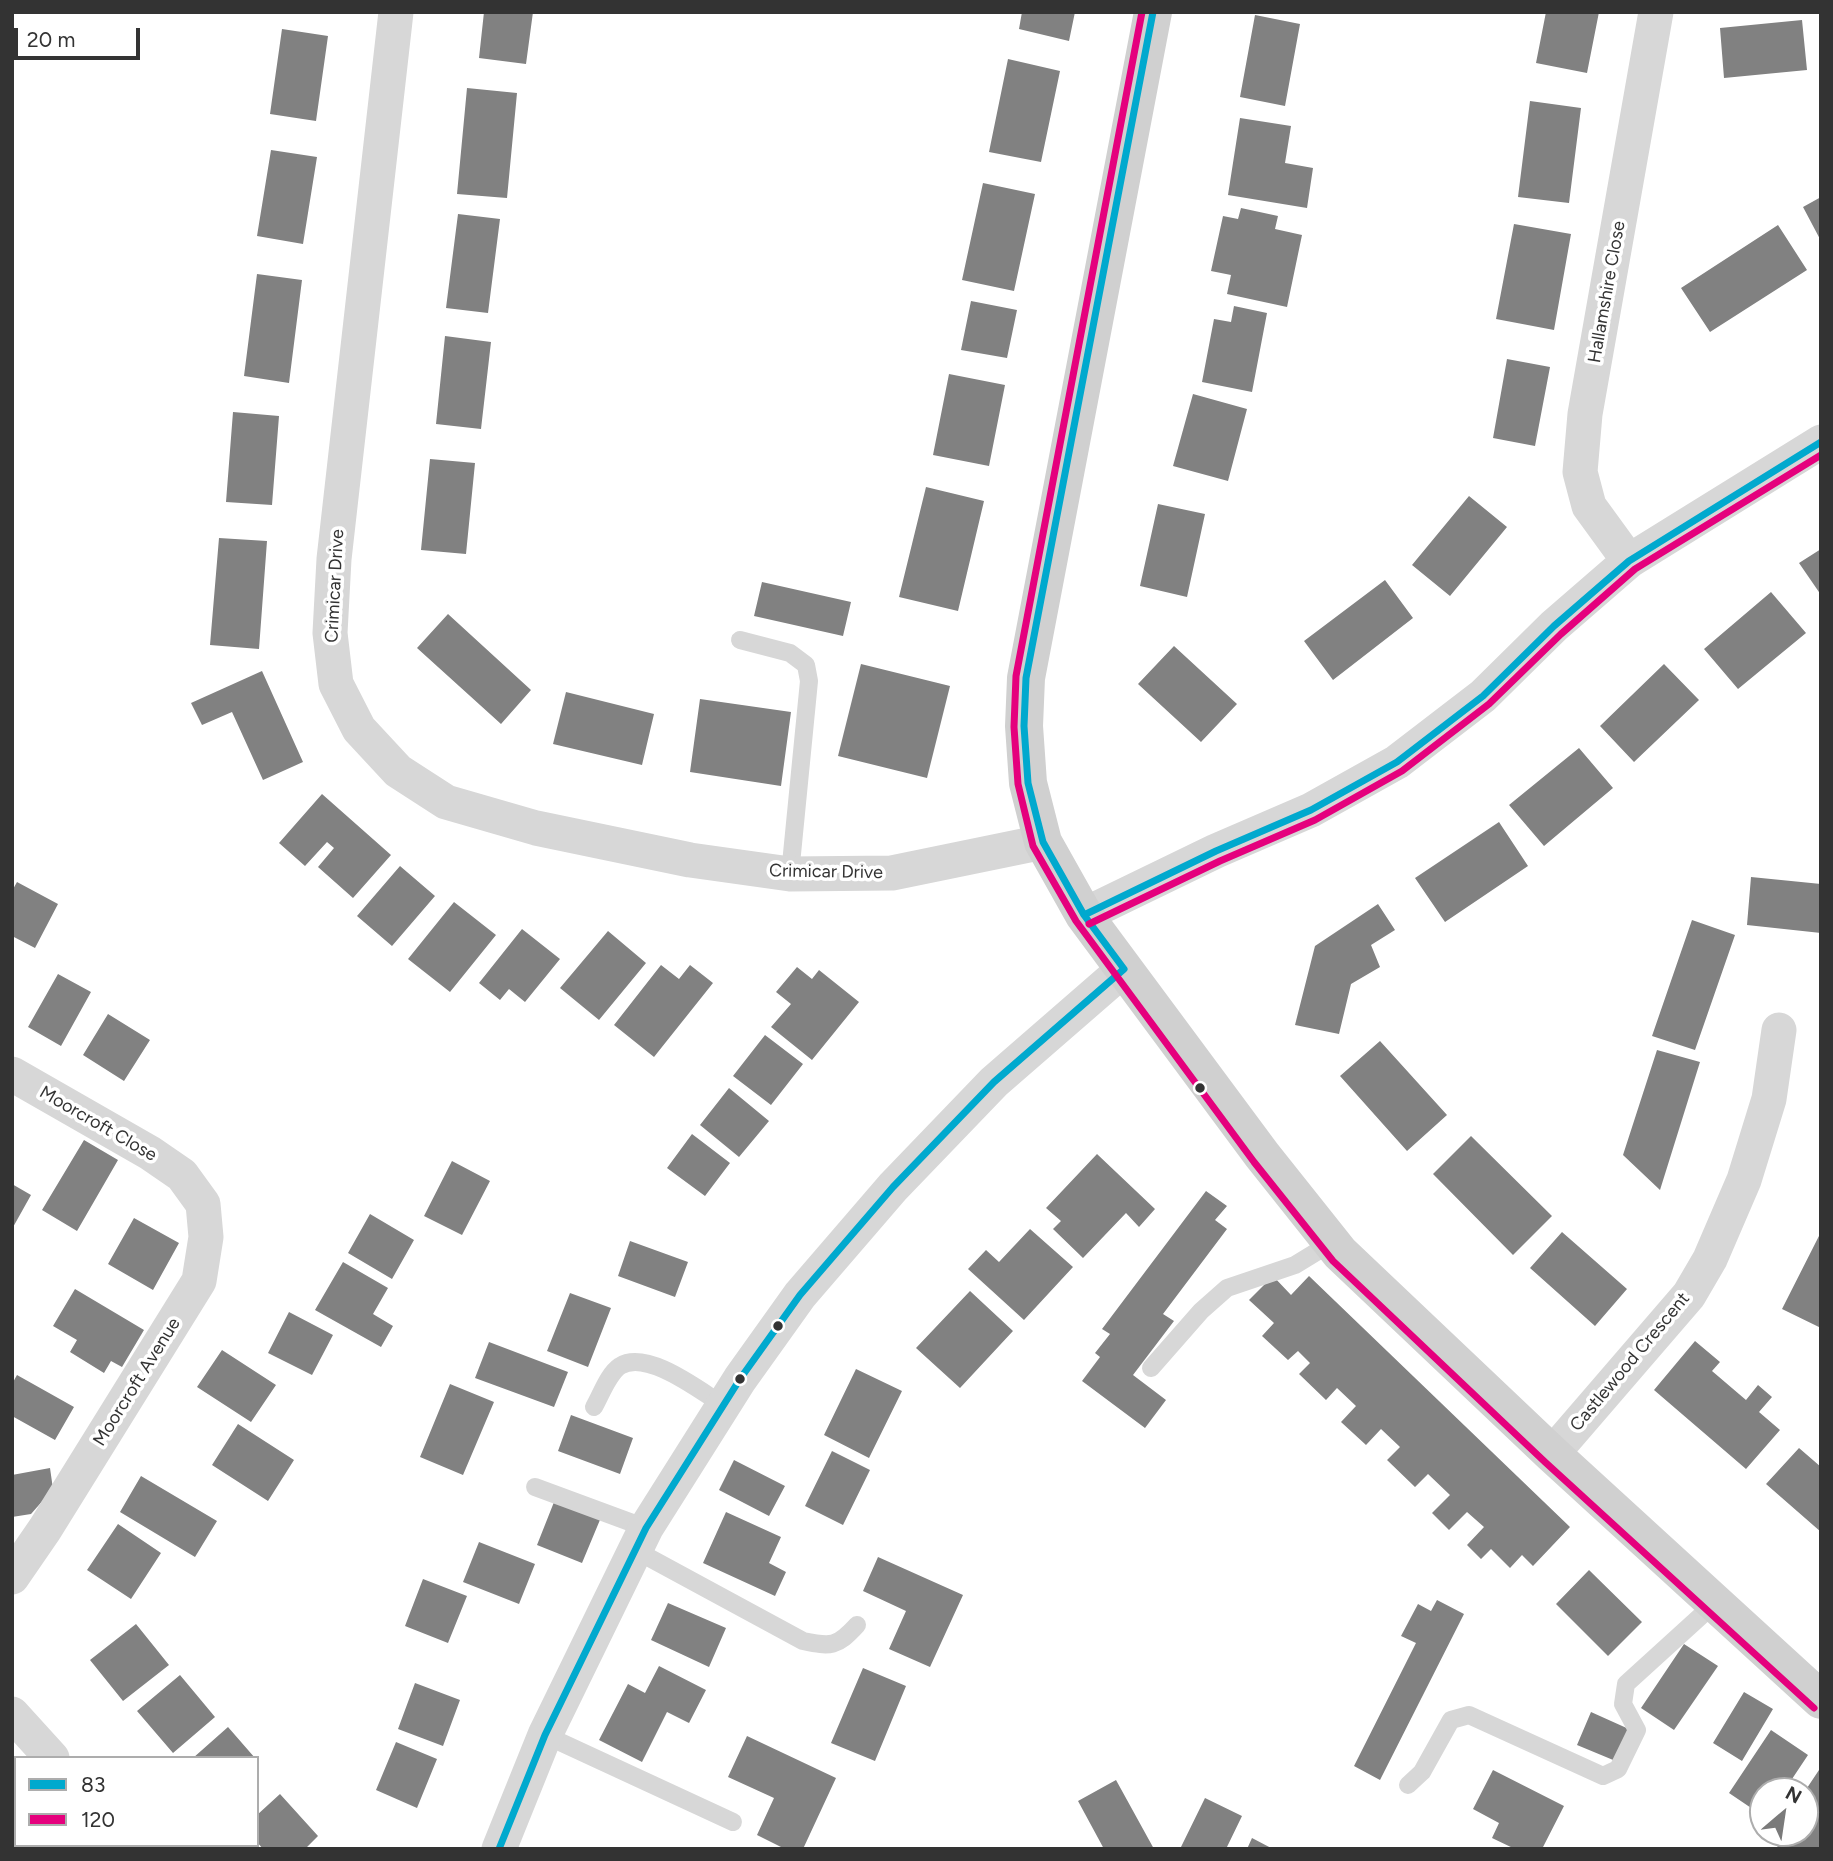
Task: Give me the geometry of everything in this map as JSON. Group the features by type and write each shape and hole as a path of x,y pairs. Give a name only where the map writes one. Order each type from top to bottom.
{"street":[{"name":"Crimicar Drive","path":"396,12 334,559 330,632 336,684 359,729 398,771 446,802 562,833 690,860 790,874 892,873 1043,842"},
{"path":"1153,12 1026,678 1024,726 1028,783 1043,842 1084,915 1262,1155 1331,1243 1552,1454 1821,1700"},
{"name":"Hallamshire Close","path":"1629,561 1589,506 1580,472 1585,414 1656,12"},
{"path":"1084,915 1216,851 1311,810 1397,762 1483,696 1554,626 1629,561 1821,442"},
{"path":"499,1849 545,1735 640,1539 723,1405 800,1295 893,1186 994,1082 1124,969"},
{"name":"Castlewood Crescent","path":"1552,1454 1689,1295 1710,1259 1744,1180 1769,1099 1779,1030"},
{"name":"Moorcroft Close","path":"12,1074 150,1153 182,1175"},
{"name":"Moorcroft Avenue","path":"12,1577 45,1529 199,1282 206,1237 202,1204 182,1175"},
{"path":"12,1714 50,1756"}],"lane":[{"path":"740,640 790,653 806,665 809,681 790,874"},
{"path":"1151,1368 1201,1311 1227,1288 1295,1265 1331,1243"},
{"path":"594,1408 607,1383 620,1366 638,1362 663,1368 723,1405"},
{"path":"535,1487 640,1539 803,1641 827,1646 843,1640 857,1625"},
{"path":"1408,1785 1422,1772 1451,1720 1469,1714 1603,1776 1618,1769 1637,1730 1623,1704 1626,1684 1714,1604"},
{"path":"545,1735 733,1822"}],"building":[{"path":"484,12 533,12 526,64 479,58"},
{"path":"1022,12 1075,12 1069,41 1019,29"},
{"path":"1546,12 1599,12 1587,73 1536,63"},
{"path":"1255,15 1300,24 1285,106 1240,97"},
{"path":"1802,20 1807,70 1724,78 1720,28"},
{"path":"282,29 328,36 316,121 270,114"},
{"path":"1008,59 1060,71 1041,162 989,152"},
{"path":"467,88 517,93 507,198 457,194"},
{"path":"1530,101 1581,108 1569,203 1518,197"},
{"path":"1240,118 1291,126 1285,163 1313,168 1307,208 1228,195"},
{"path":"271,150 317,157 303,244 257,236"},
{"path":"983,183 1035,194 1014,291 962,280"},
{"path":"1821,197 1821,241 1803,207"},
{"path":"1241,208 1278,216 1275,229 1302,235 1287,307 1227,294 1231,275 1211,271 1223,216 1238,219"},
{"path":"458,214 500,219 488,313 446,308"},
{"path":"1514,224 1571,234 1554,330 1496,319"},
{"path":"1778,225 1807,270 1710,332 1681,288"},
{"path":"257,274 302,280 289,383 244,376"},
{"path":"971,301 1017,310 1007,358 961,350"},
{"path":"1234,306 1267,313 1252,392 1202,382 1214,319 1231,322"},
{"path":"445,336 491,342 481,429 436,424"},
{"path":"1507,359 1550,367 1535,446 1493,438"},
{"path":"949,374 1005,385 989,466 933,455"},
{"path":"1193,394 1247,409 1228,481 1173,466"},
{"path":"233,412 279,416 272,505 226,502"},
{"path":"430,459 475,463 466,554 421,550"},
{"path":"926,487 984,501 958,611 899,597"},
{"path":"1469,496 1507,527 1450,596 1412,565"},
{"path":"1158,504 1205,514 1187,597 1140,586"},
{"path":"219,538 267,541 259,649 210,645"},
{"path":"1821,549 1821,595 1799,563"},
{"path":"1385,580 1413,618 1333,680 1304,641"},
{"path":"762,582 851,602 843,636 754,616"},
{"path":"1771,592 1806,633 1738,689 1704,649"},
{"path":"448,614 531,690 501,724 417,648"},
{"path":"1174,646 1237,704 1201,742 1138,684"},
{"path":"861,664 950,686 927,778 838,756"},
{"path":"1664,664 1699,700 1634,762 1600,726"},
{"path":"262,671 303,762 263,780 232,712 202,725 191,703"},
{"path":"566,692 654,714 642,765 553,744"},
{"path":"700,699 791,712 781,786 690,772"},
{"path":"1579,748 1613,788 1544,846 1509,805"},
{"path":"322,794 391,855 353,898 318,867 334,848 327,842 305,866 279,843"},
{"path":"1499,822 1528,866 1445,922 1415,878"},
{"path":"400,866 435,896 392,946 357,916"},
{"path":"1751,877 1821,884 1821,933 1747,925"},
{"path":"17,882 58,904 35,948 12,936 12,891"},
{"path":"454,902 496,935 450,992 408,959"},
{"path":"1378,904 1395,930 1371,945 1380,967 1351,984 1339,1034 1295,1025 1315,946"},
{"path":"1692,920 1735,935 1695,1050 1652,1036"},
{"path":"522,929 560,959 525,1002 509,989 500,1000 479,983"},
{"path":"608,931 646,963 599,1020 560,988"},
{"path":"661,965 679,979 690,965 713,983 654,1057 614,1025"},
{"path":"797,967 812,979 819,970 859,1002 812,1060 771,1027 791,1004 776,992"},
{"path":"58,974 91,992 61,1046 28,1027"},
{"path":"108,1014 150,1040 124,1081 83,1055"},
{"path":"765,1035 803,1064 771,1105 733,1076"},
{"path":"1380,1041 1447,1115 1407,1151 1340,1076"},
{"path":"1657,1050 1700,1062 1660,1190 1623,1155"},
{"path":"729,1088 769,1121 739,1157 700,1125"},
{"path":"692,1134 730,1163 705,1196 667,1168"},
{"path":"1471,1136 1552,1216 1513,1255 1433,1174"},
{"path":"84,1140 118,1160 77,1231 42,1210"},
{"path":"1097,1154 1155,1209 1139,1227 1126,1213 1083,1258 1053,1229 1061,1221 1046,1208"},
{"path":"452,1161 490,1181 462,1235 424,1216"},
{"path":"12,1184 31,1195 12,1229"},
{"path":"1206,1191 1227,1206 1215,1220 1227,1229 1163,1314 1174,1321 1133,1375 1166,1400 1145,1428 1082,1381 1100,1357 1095,1353 1110,1334 1102,1329"},
{"path":"370,1214 414,1240 392,1279 348,1253"},
{"path":"134,1218 179,1243 153,1290 108,1264"},
{"path":"1030,1229 1073,1267 1024,1320 968,1269 986,1250 999,1262"},
{"path":"1562,1232 1627,1289 1595,1326 1530,1268"},
{"path":"1821,1232 1821,1328 1782,1309"},
{"path":"630,1241 688,1262 675,1297 618,1276"},
{"path":"343,1262 388,1288 373,1314 393,1326 381,1347 315,1310"},
{"path":"1273,1276 1291,1295 1309,1276 1570,1527 1533,1566 1522,1555 1510,1568 1491,1549 1481,1559 1467,1545 1484,1527 1467,1512 1449,1530 1432,1513 1450,1495 1428,1474 1415,1487 1387,1460 1400,1447 1381,1429 1366,1445 1341,1422 1356,1406 1337,1388 1326,1400 1299,1374 1310,1363 1298,1351 1288,1360 1262,1336 1274,1323 1249,1300"},
{"path":"75,1289 144,1330 122,1367 111,1361 104,1373 70,1352 77,1340 53,1326"},
{"path":"970,1291 1013,1331 960,1388 916,1348"},
{"path":"570,1293 611,1308 588,1367 547,1351"},
{"path":"289,1312 333,1335 312,1375 268,1353"},
{"path":"1695,1341 1720,1362 1712,1371 1746,1400 1758,1385 1772,1397 1759,1412 1780,1430 1746,1469 1654,1390"},
{"path":"489,1342 568,1372 554,1407 475,1378"},
{"path":"222,1350 276,1385 251,1422 197,1387"},
{"path":"856,1369 902,1391 869,1458 824,1435"},
{"path":"17,1375 74,1407 55,1440 12,1416 12,1384"},
{"path":"450,1384 494,1402 463,1475 420,1457"},
{"path":"571,1415 633,1438 620,1474 558,1451"},
{"path":"238,1424 294,1460 268,1501 212,1465"},
{"path":"1799,1448 1821,1467 1821,1532 1766,1484"},
{"path":"832,1451 870,1470 843,1525 805,1506"},
{"path":"734,1460 785,1486 769,1516 719,1490"},
{"path":"50,1468 53,1489 31,1514 12,1517 12,1475"},
{"path":"141,1476 217,1521 195,1557 120,1512"},
{"path":"556,1497 602,1515 582,1563 537,1545"},
{"path":"726,1512 781,1537 769,1563 786,1572 775,1596 703,1563"},
{"path":"118,1524 161,1553 131,1599 87,1570"},
{"path":"479,1542 535,1564 519,1604 463,1582"},
{"path":"878,1557 963,1595 930,1667 889,1649 906,1611 863,1591"},
{"path":"1589,1570 1642,1622 1608,1656 1556,1604"},
{"path":"423,1579 467,1596 448,1643 405,1626"},
{"path":"1437,1600 1464,1614 1380,1780 1354,1766 1416,1643 1401,1636 1418,1604 1431,1611"},
{"path":"668,1603 726,1628 709,1667 651,1640"},
{"path":"136,1624 169,1665 123,1701 90,1660"},
{"path":"1684,1644 1718,1666 1674,1730 1641,1708"},
{"path":"659,1666 706,1690 689,1723 667,1712 642,1762 599,1740 628,1684 645,1693"},
{"path":"863,1668 906,1686 875,1761 831,1743"},
{"path":"180,1675 215,1717 173,1753 137,1711"},
{"path":"415,1683 460,1700 443,1746 398,1729"},
{"path":"1744,1692 1773,1709 1742,1761 1713,1743"},
{"path":"1591,1712 1631,1730 1618,1762 1577,1745"},
{"path":"228,1727 253,1756 195,1756"},
{"path":"1771,1730 1808,1755 1793,1777 1749,1777 1749,1807 1729,1793"},
{"path":"747,1736 836,1778 803,1849 785,1849 757,1835 774,1798 728,1777"},
{"path":"396,1742 437,1759 417,1808 376,1790"},
{"path":"1493,1770 1564,1806 1542,1849 1515,1849 1492,1838 1499,1823 1473,1809"},
{"path":"1819,1770 1821,1849 1781,1849 1778,1847 1819,1847 1819,1777 1814,1777"},
{"path":"1116,1780 1154,1849 1104,1849 1078,1801"},
{"path":"280,1794 318,1836 305,1849 263,1849 259,1844 259,1813"},
{"path":"1205,1798 1242,1816 1226,1849 1180,1849"},
{"path":"1252,1838 1273,1849 1247,1849"},
{"path":"14,1842 14,1847 69,1849 12,1849"}],"transit line":[{"name":"120","path":"1142,12 1016,676 1014,727 1018,784 1033,846 1076,921 1254,1162 1333,1261 1545,1462 1814,1708"},
{"name":"83","path":"1124,969 1084,915 1043,842 1028,783 1024,726 1026,678 1153,12"},
{"name":"83","path":"1084,915 1216,851 1311,810 1397,762 1483,696 1554,626 1629,561 1821,442"},
{"name":"120","path":"1089,924 1220,861 1315,820 1402,771 1489,704 1561,634 1635,569 1821,455"},
{"name":"83","path":"499,1849 545,1735 646,1528 740,1379 800,1295 893,1187 994,1082 1124,969"}]}
